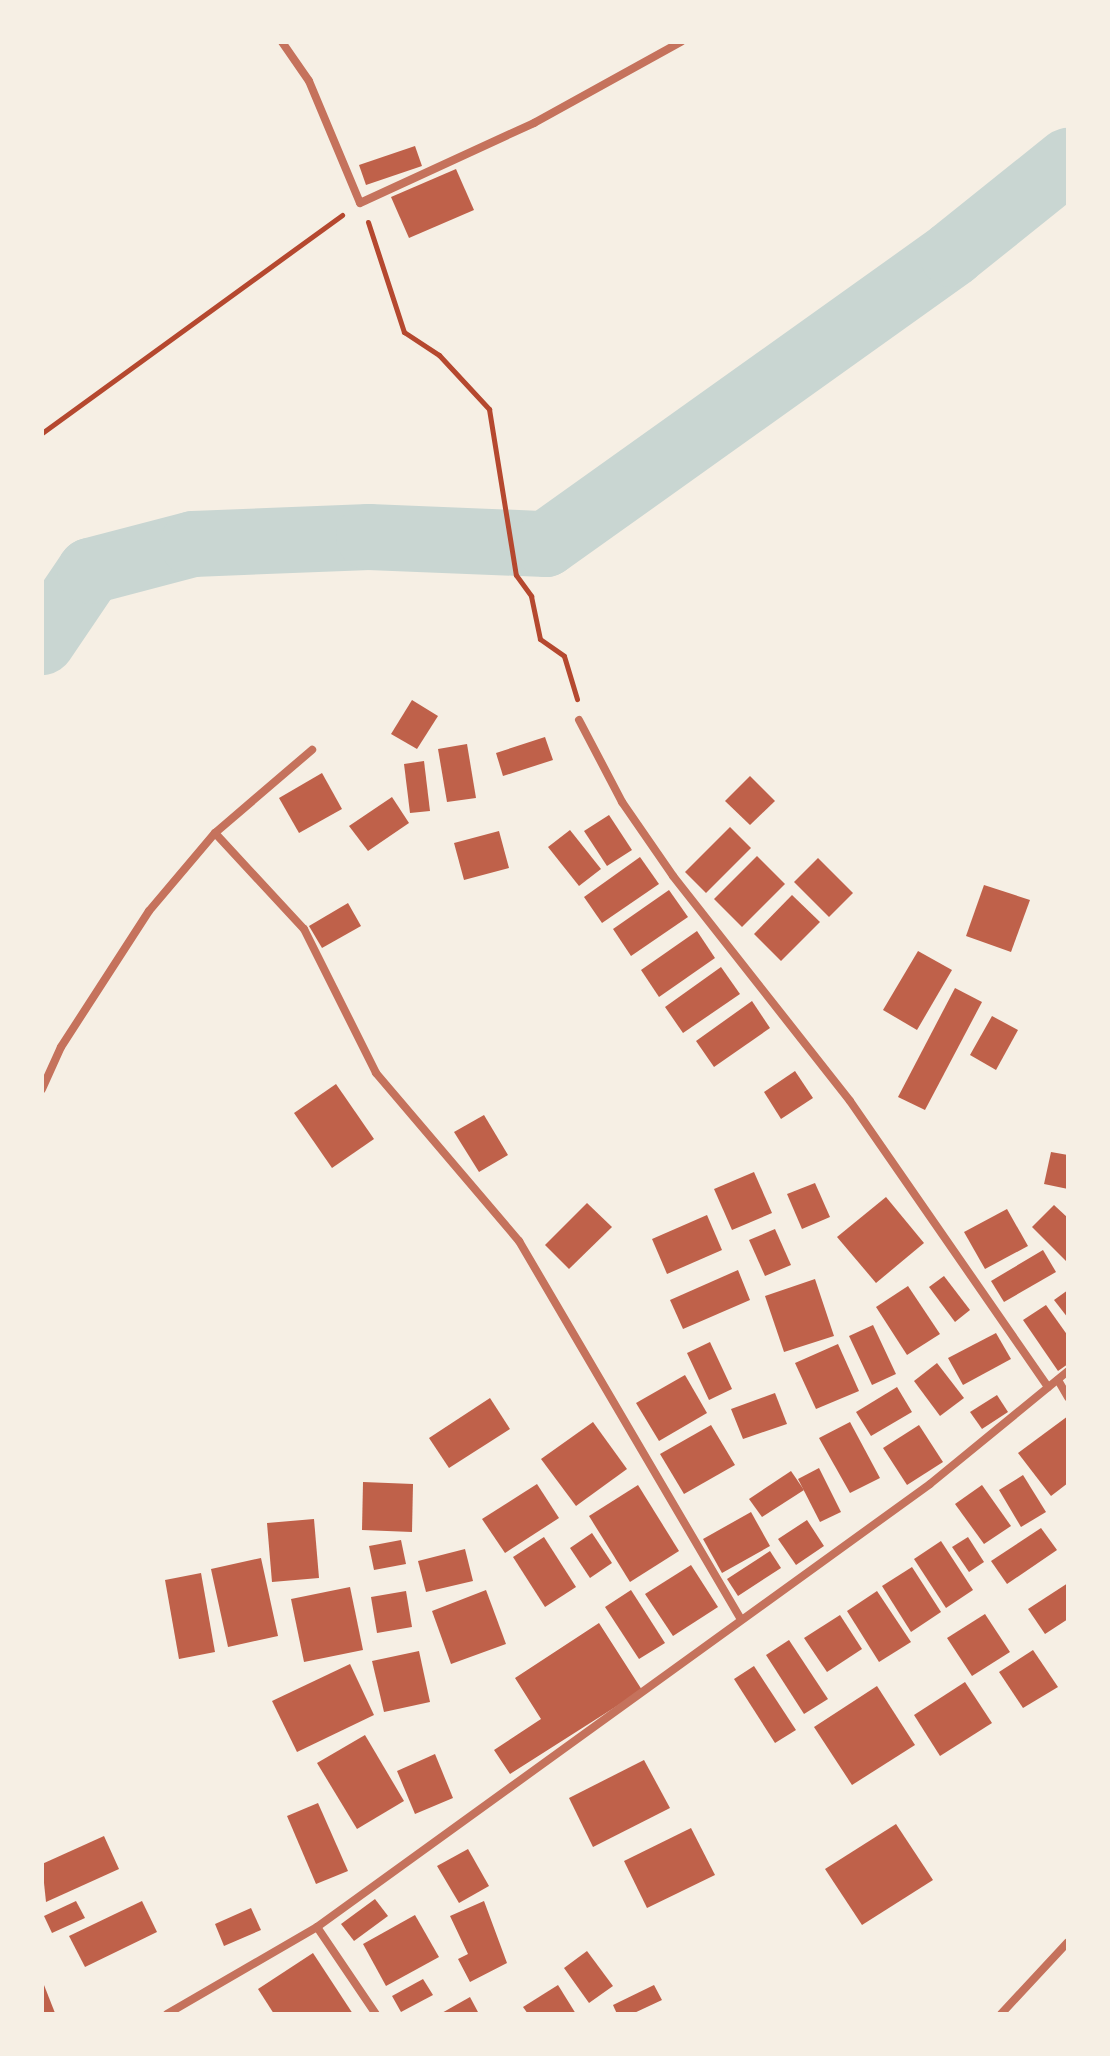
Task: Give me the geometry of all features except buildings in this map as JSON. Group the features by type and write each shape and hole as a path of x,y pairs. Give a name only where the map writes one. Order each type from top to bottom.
{"street":[{"path":"282,42 309,81 360,203 534,123 681,42"},
{"path":"579,720 622,802 673,876 850,1101 1048,1387"},
{"path":"42,1089 61,1047 149,911 215,833 312,750"},
{"path":"215,833 304,929 376,1073 519,1241 741,1620"},
{"path":"167,2014 317,1927 930,1484 1068,1371"},
{"path":"1058,1380 1068,1397"},
{"path":"317,1927 376,2014"},
{"path":"1001,2014 1068,1942"}],"path":[{"path":"42,433 360,203 404,332 439,355 489,409 516,575 531,596 540,639 564,656 575,682 579,720"}],"waterway":[{"path":"42,642 90,571 193,544 369,537 546,544 952,254 1068,161"}]}
